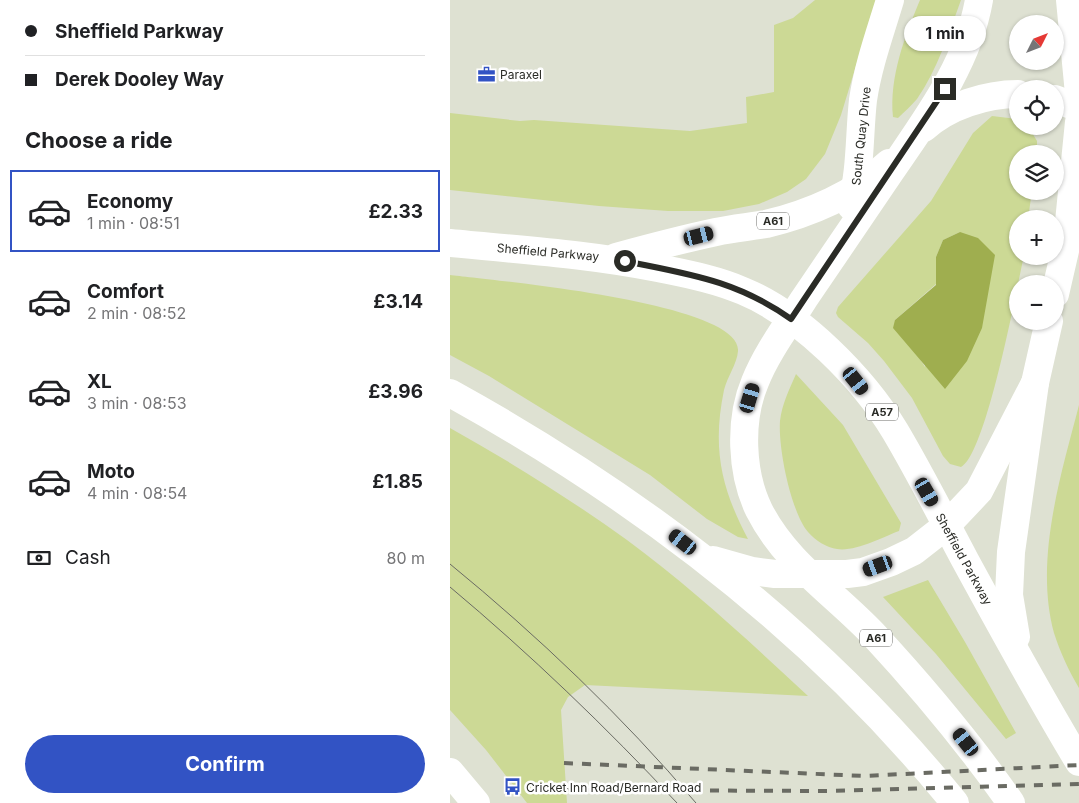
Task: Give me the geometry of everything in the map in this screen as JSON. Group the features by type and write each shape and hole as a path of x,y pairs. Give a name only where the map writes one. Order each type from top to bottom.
{"main road":[{"name":"South Quay Drive","path":"824,270 843,231 856,187 863,99 872,58 890,0"},
{"name":"A61","path":"980,0 967,42 945,89 791,319 771,351 754,384 745,425 745,460 759,509 782,544 796,562 871,633 938,707 983,763 1011,803"},
{"path":"1070,0 1079,94"},
{"name":"A61","path":"609,258 717,232 766,224 830,202 883,168 929,124 958,106 976,100 1009,95"},
{"path":"1064,102 1079,108"},
{"path":"1063,275 1070,258 1066,242 1079,122"},
{"name":"Sheffield Parkway","path":"450,243 609,258 710,278 745,292 791,319 820,342 856,381 880,410 894,431 1046,708 1079,762"},
{"path":"1030,679 1012,620 1009,588 1011,552 1035,383 1047,330"},
{"path":"694,550 712,560 752,571 808,574 863,572 914,551 946,526 979,491 1035,383"},
{"path":"450,392 598,481 694,550 769,612 858,694 921,761 955,803"},
{"path":"450,772 476,803"}],"green space":[{"path":"815,0 876,0 841,115 825,154 806,179 787,192 759,204 723,211 668,211 599,206 450,190 450,113 520,121 534,120 690,131 747,123 746,97 774,92 774,25 793,18"},
{"path":"920,0 961,0 931,76 917,99 898,118 893,117 893,87 899,57"},
{"path":"992,116 1009,118 1009,135 1033,135 1037,145 1009,145 1009,200 1031,200 1029,210 1009,210 1009,265 1022,265 1020,275 1009,275 1009,326 990,404 971,456 961,467 950,464 943,456 912,398 868,343 838,317 836,313 838,307 931,201 973,133","holes":["960,232 925,367 895,320 936,284 936,257 943,240"]},
{"path":"960,232 978,238 995,255 982,328 967,361 945,389 893,328 895,320 936,285 936,257 943,240"},
{"path":"450,275 610,296 700,319 728,334 738,351 724,390 720,411 719,449 725,485 748,539 738,537 707,519 650,475 489,376 450,355"},
{"path":"796,374 843,425 901,523 899,531 860,546 844,549 833,548 818,541 802,523 791,495 783,463 780,433 782,409"},
{"path":"1079,405 1079,688 1065,661 1054,633 1049,605 1047,576 1052,518"},
{"path":"450,428 540,481 627,540 697,596 808,696 585,685 568,697 561,710 567,803 527,803 486,750 450,710"},
{"path":"928,580 1016,733 1006,739 936,654 883,597"}],"tram line":[{"path":"450,564 515,619 609,708 696,803"},
{"path":"450,587 567,692 677,803"}],"railway":[{"path":"564,763 865,776 1079,765"},
{"path":"566,790 830,791 1079,784"}],"place":[{"name":"Paraxel","path":"486,74"},
{"name":"Cricket Inn Road/Bernard Road","path":"512,787"}],"route":[{"path":"625,261 710,278 745,292 772,306 791,319 945,89"}]}
